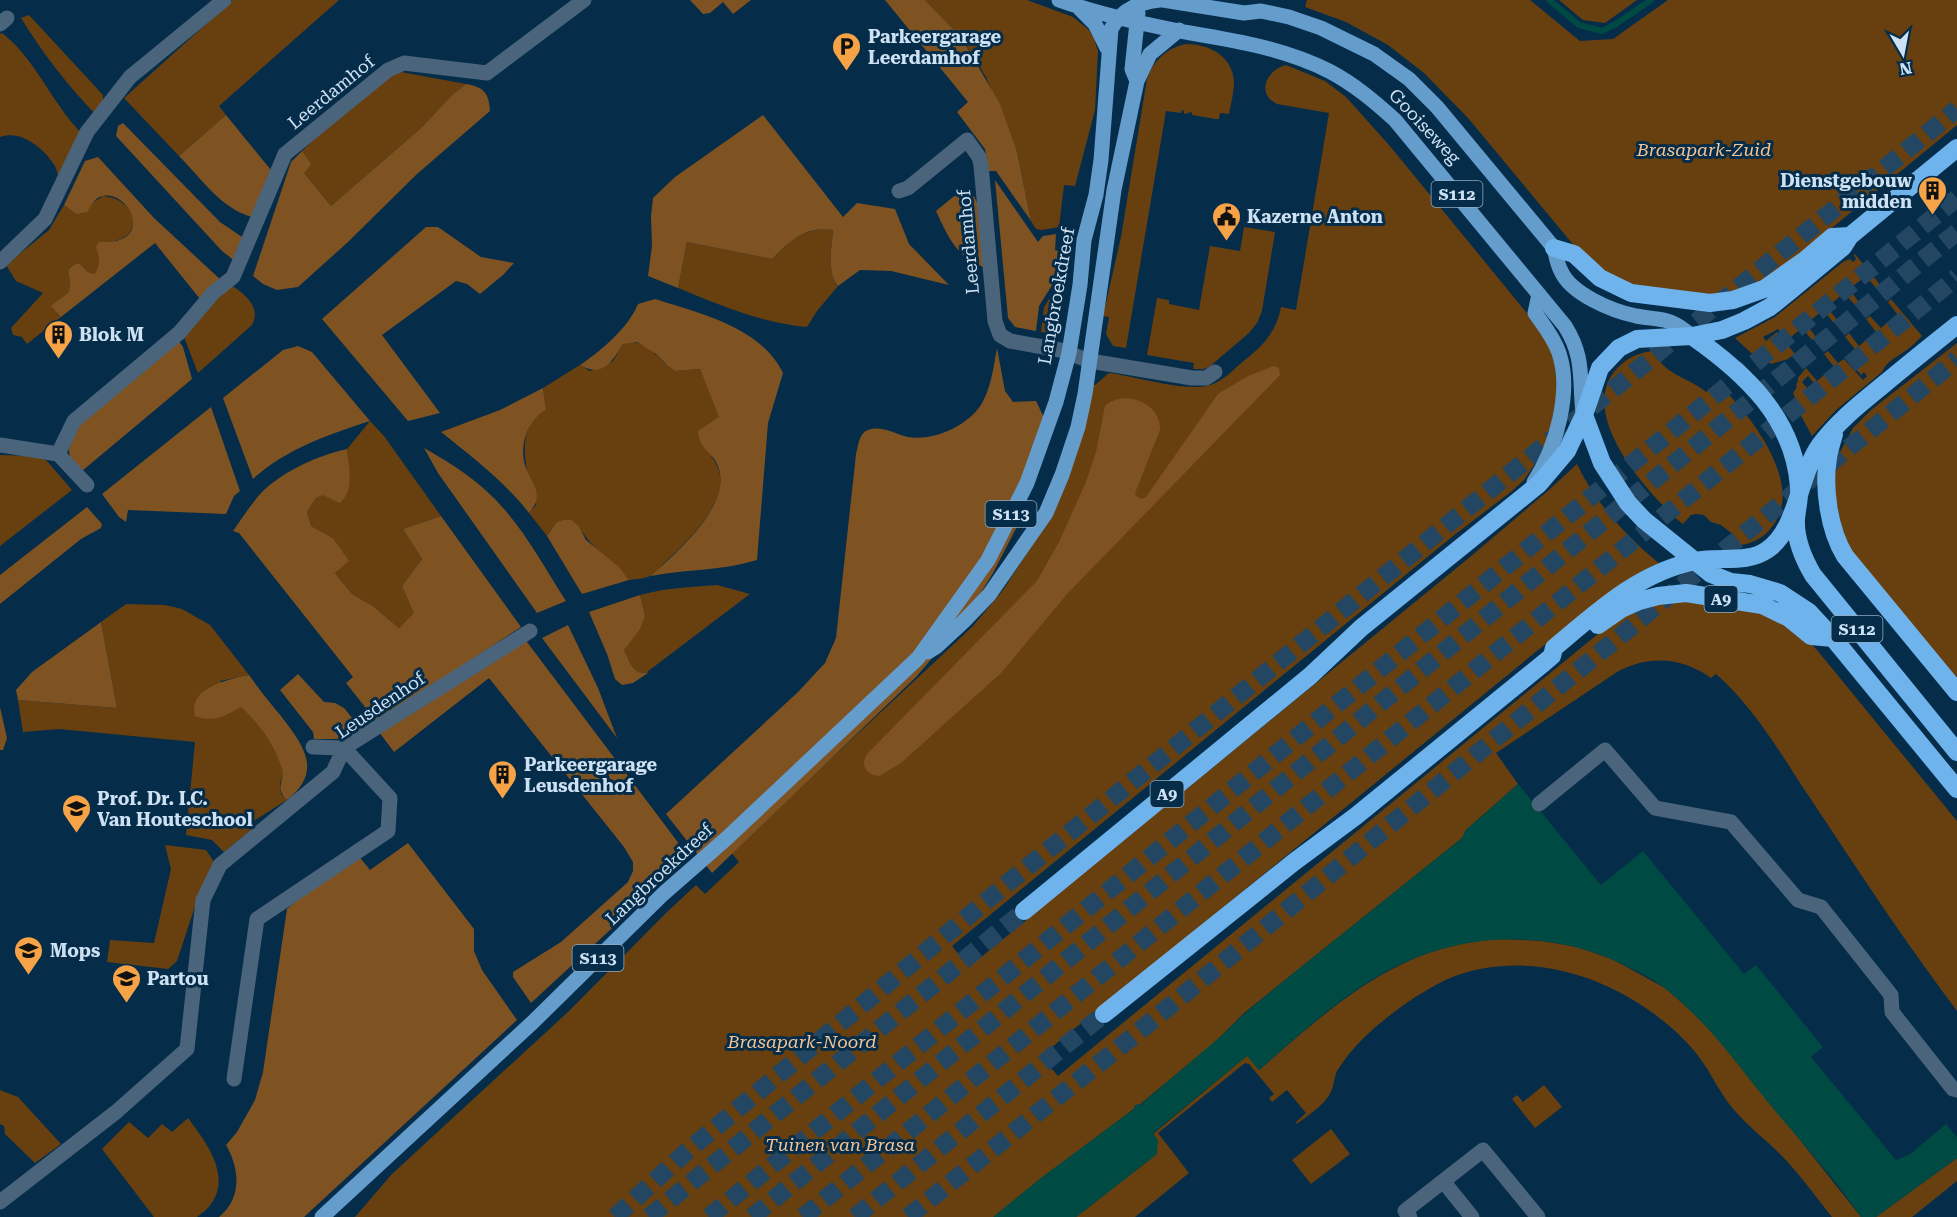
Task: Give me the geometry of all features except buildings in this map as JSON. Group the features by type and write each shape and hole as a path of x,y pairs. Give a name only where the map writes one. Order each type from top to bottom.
{"highway":[{"path":"1584,415 1600,368 1619,348 1637,339 1692,336 1732,327 1770,307 1843,247 1850,236 1957,148"},
{"path":"1554,248 1574,254 1600,278 1631,293 1710,303 1740,298 1764,289 1805,260 1832,237 1850,236"},
{"path":"1799,490 1814,454 1837,424 1957,325"},
{"name":"S112","path":"1692,336 1739,372 1774,414 1784,430 1796,461 1799,490 1797,529 1801,550 1809,568 1957,752"},
{"name":"S112","path":"1584,415 1602,463 1628,503 1662,536 1711,574 1722,579 1772,590 1787,596 1809,612 1957,789"},
{"name":"A9","path":"1023,911 1310,676 1361,628 1539,484 1563,458 1584,415"},
{"name":"S112","path":"1837,424 1827,459 1828,504 1836,541 1957,692"},
{"name":"S112","path":"1696,561 1747,557 1768,549 1789,523 1799,490"},
{"name":"A9","path":"1552,656 1554,648 1633,585 1669,569 1696,561"},
{"name":"A9","path":"1104,1014 1294,862 1356,816 1552,656 1560,655 1621,609 1649,598 1678,593 1700,594 1762,605 1790,618 1812,636 1833,638"}],"main road":[{"name":"Langbroekdreef","path":"322,1217 533,1022 663,894 727,838 918,658 988,560 1027,483 1056,402 1069,353 1084,240 1096,195 1101,160 1108,52 1095,24 1078,7 1059,0"},
{"path":"1108,52 1111,28 1118,18 1135,3 1161,0 1244,13 1261,11"},
{"name":"S112","path":"1247,0 1261,11"},
{"name":"Langbroekdreef","path":"918,658 936,647 989,595 1046,513 1078,428 1090,361 1114,190 1137,81 1132,69 1138,22 1135,3"},
{"name":"S112","path":"1078,7 1118,18 1179,30"},
{"name":"Gooiseweg","path":"1261,11 1302,21 1340,36 1374,54 1409,79 1452,123 1554,248 1561,272 1587,296 1623,313 1669,320 1692,336"},
{"name":"Gooiseweg","path":"1179,30 1251,43 1301,58 1336,75 1370,98 1395,120 1565,326 1579,354 1584,415"},
{"name":"S113","path":"1137,81 1150,54 1179,30"},
{"path":"1526,494 1549,455 1559,424 1562,402 1561,360 1551,336 1535,313 1539,294"}],"street":[{"path":"0,262 45,219 87,132 130,77 224,0"},
{"name":"Leerdamhof","path":"58,454 75,421 179,333 213,293 233,277 285,154 388,70 404,63 487,73 584,0"},
{"name":"Leerdamhof","path":"899,191 908,188 967,140 979,157 981,165 996,328 1000,335 1010,341 1069,353 1090,361 1192,378 1206,378 1215,372"},
{"path":"0,445 58,454 87,485"},
{"name":"Leusdenhof","path":"0,1202 116,1112 187,1049 203,900 220,865 333,772 344,748 530,631"},
{"path":"234,1079 257,919 388,831 390,798 344,748 313,747"},
{"path":"1539,804 1605,750 1655,808 1731,822 1798,900 1821,907 1891,995 1892,1012 1953,1089 1957,1090"},
{"path":"1410,1217 1406,1211 1483,1150 1532,1215"},
{"path":"1443,1181 1472,1217"}],"green space":[{"path":"233,0 339,0 219,106 226,115 179,156 124,98"},
{"path":"925,0 1027,0 1073,17 1089,30 1094,38 1098,51 1095,110 1075,186 1064,185 1059,227 1036,229 1031,221 1017,152 986,77 961,37"},
{"name":"Brasapark-Zuid","path":"1307,0 1530,0 1580,41 1613,39 1668,0 1957,0 1957,125 1822,236 1758,285 1709,297 1619,283 1576,248 1468,118 1424,73 1388,45 1346,22 1305,7"},
{"path":"1559,0 1637,0 1605,23 1583,20"},
{"path":"29,15 103,95 103,108 98,117 38,44 21,18"},
{"path":"2,33 27,58 66,115 82,134 59,180 55,166 39,147 24,138 8,135 0,137 0,34"},
{"path":"1186,44 1210,49 1218,53 1229,64 1234,81 1229,114 1220,113 1219,119 1216,119 1192,115 1192,112 1184,114 1182,110 1181,113 1166,111 1126,348 1113,346 1106,334 1109,317 1103,316 1121,237 1147,79 1153,66 1162,56 1173,48"},
{"name":"Brasapark-Noord","path":"1286,65 1325,81 1346,97 1389,145 1540,329 1555,365 1557,393 1549,436 1537,461 1524,480 1512,491 1453,536 952,946 969,967 1470,557 1577,464 1593,493 1613,519 1661,565 1543,646 1041,1056 1058,1076 1610,624 1641,607 1685,600 1766,612 1808,641 1957,821 1957,1011 1847,854 1768,734 1744,703 1716,674 1711,678 1677,662 1653,661 1617,672 1496,753 1518,784 1466,830 1462,838 1243,1014 1215,1042 1139,1105 1079,1150 998,1217 355,1217 392,1174 569,1011 696,885 705,894 739,862 731,852 973,626 1003,590 1042,530 1093,385 1109,373 1177,386 1203,387 1213,384 1227,376 1264,342 1273,330 1281,307 1296,310 1329,113 1277,104 1271,100 1265,89 1266,83 1273,72"},
{"path":"401,72 466,84 452,95 421,128 331,206 304,173 302,151 381,75"},
{"path":"103,196 125,205 131,213 132,230 125,237 115,241 99,242 100,267 94,274 88,272 79,263 68,270 69,292 52,306 61,317 27,344 22,337 13,335 11,328 43,293 16,281 6,265 49,230 64,205 76,214"},
{"path":"1244,227 1275,232 1262,311 1257,323 1249,333 1209,367 1203,369 1193,369 1194,363 1147,355 1157,298 1169,300 1169,304 1199,310 1210,246 1240,251"},
{"path":"833,230 831,266 838,286 807,327 773,322 725,307 678,288 687,242 772,259 796,238 809,232"},
{"path":"1855,254 1880,285 1876,288 1866,276 1849,289 1859,302 1855,305 1844,293 1827,307 1837,320 1834,323 1823,310 1806,324 1816,337 1812,340 1802,328 1787,340 1778,329 1763,337 1766,341 1777,332 1795,354 1788,359 1771,364 1765,360 1760,361 1735,338 1775,317 1843,262 1850,259 1853,262 1856,259"},
{"path":"1061,281 1063,306 1059,325 1046,333 1041,332 1044,307"},
{"path":"234,287 248,298 254,308 252,325 198,373 184,337 199,314 212,300 226,289"},
{"path":"1891,299 1922,336 1836,410 1812,436 1798,410 1799,406 1793,393 1797,387 1798,378 1806,368 1817,381 1834,367 1824,354 1828,351 1838,363 1844,359 1863,380 1867,376 1864,372 1861,375 1846,357 1855,349 1845,337 1849,333 1859,346 1876,332 1866,319 1870,316 1881,328 1897,314 1888,302","holes":["1808,376 1818,388 1812,394 1802,382"]},
{"path":"628,342 648,348 675,371 700,369 720,417 711,456 719,470 720,487 712,508 690,538 654,574 629,580 590,542 579,526 556,523 547,536 529,513 536,505 525,454 525,441 529,429 535,419 546,410 543,388 580,365 590,371 613,361 623,344"},
{"path":"1957,343 1957,683 1846,547 1833,487 1839,454 1853,428 1871,410"},
{"path":"1654,351 1663,365 1706,392 1717,383 1743,411 1768,448 1777,468 1782,488 1781,507 1774,524 1757,540 1734,546 1734,535 1721,525 1711,522 1704,515 1691,515 1683,524 1650,492 1621,452 1611,431 1605,410 1605,390 1614,372 1622,363 1642,353"},
{"path":"370,421 384,436 441,516 403,529 422,559 402,586 415,613 399,628 373,606 352,594 335,573 348,561 333,538 311,526 307,512 316,498 350,481 347,449"},
{"path":"0,455 32,456 46,460 72,490 0,546"},
{"path":"717,585 750,594 648,673 638,672 631,665 624,650 645,616 640,595 668,589"},
{"path":"126,604 165,605 182,609 210,625 249,675 220,681 241,707 256,720 271,743 282,766 281,794 287,800 247,825 251,830 224,852 212,840 186,835 195,742 59,729 23,732 18,700 117,708 101,622"},
{"path":"165,845 206,850 214,862 200,891 177,961 168,969 107,962 110,940 154,943 171,869"},
{"path":"1502,939 1542,941 1578,947 1614,960 1665,988 1724,1044 1861,1217 1832,1217 1787,1161 1734,1110 1702,1061 1667,1024 1641,1005 1612,989 1582,977 1551,969 1519,966 1487,968 1455,976 1430,988 1400,1008 1357,1045 1337,1071 1330,1094 1297,1124 1296,1122 1306,1113 1287,1090 1272,1102 1269,1098 1274,1094 1249,1064 1245,1063 1158,1133 1189,1173 1135,1217 1076,1217 1157,1154 1153,1134 1248,1055 1259,1070 1341,1001 1399,965 1431,952 1465,943"},
{"path":"1544,1085 1562,1107 1535,1128 1512,1099 1517,1095 1523,1102"},
{"path":"0,1090 18,1097 61,1144 35,1163 5,1134 4,1126 0,1124"},
{"path":"188,1118 214,1159 219,1182 217,1193 210,1206 197,1217 154,1217 102,1149 129,1122 148,1138 162,1124 172,1132"},
{"path":"1331,1129 1350,1154 1311,1184 1292,1160"},
{"path":"1957,1158 1957,1181 1912,1217 1876,1217"}],"shaded area":[{"path":"690,0 751,0 733,14 723,2 710,13 703,14"},
{"path":"885,0 925,0 961,37 1000,104 1017,152 1031,221 996,171 989,171 985,149 957,112 968,102"},
{"path":"466,84 481,89 487,95 490,111 417,174 348,242 298,287 277,290 263,284 253,276 291,162 302,151 311,164 304,173 331,206 421,128 452,95"},
{"path":"226,115 271,170 253,217 231,208 179,156"},
{"path":"763,115 843,217 857,203 895,209 909,244 949,285 891,271 860,270 838,286 831,267 833,230 823,229 800,236 772,259 687,242 678,288 648,276 652,246 653,198 675,177"},
{"path":"123,123 220,222 245,239 236,262 222,251 116,136 118,126"},
{"path":"98,157 154,218 222,281 200,299 155,243 61,317 51,306 69,292 68,270 79,263 88,272 94,274 99,264 96,247 99,242 117,241 128,235 133,227 128,209 122,201 113,196 98,198 87,212 76,214 64,205 85,161"},
{"path":"995,180 1038,242 1043,236 1056,234 1055,250 1058,251 1054,282 1039,306 1036,331 1015,327 1008,318"},
{"path":"968,190 974,196 981,215 988,269 961,253 950,239 936,211 953,197"},
{"path":"426,227 438,227 481,257 514,263 480,294 467,284 456,281 382,335 440,413 408,421 322,319"},
{"path":"655,299 709,316 744,333 773,357 783,373 768,423 757,560 731,566 651,576 700,527 717,497 720,481 718,466 703,447 698,431 719,417 700,369 675,371 656,354 637,342 623,344 615,357 600,369 588,369 580,365 613,338 634,313 638,304"},
{"path":"178,340 183,347 192,379 82,471 72,460 69,451 71,441 81,423"},
{"path":"298,346 312,352 370,421 293,451 253,479 223,398 283,350"},
{"path":"997,348 1005,391 1013,402 1036,401 1050,430 1020,521 993,573 946,642 916,677 712,873 666,814 798,692 825,663 836,638 856,454 861,437 868,430 873,429 888,430 919,438 930,437 953,429 973,415 985,397"},
{"path":"1274,366 1279,368 1280,375 1068,593 1001,673 901,763 879,776 871,774 866,769 864,762 867,754 1037,581 1059,542 1086,482 1096,452 1105,406 1121,398 1140,401 1155,412 1159,420 1160,430 1135,493 1142,499 1146,497 1218,394 1248,376"},
{"path":"543,388 546,410 534,420 526,434 523,449 525,465 537,494 534,506 529,513 498,480 441,432 500,410"},
{"path":"211,407 240,491 234,496 226,514 128,510 126,522 119,517 102,494"},
{"path":"424,448 467,475 513,519 566,601 537,613 438,473"},
{"path":"347,449 350,478 345,497 340,503 323,495 316,498 307,512 311,526 333,538 349,561 335,573 352,594 373,606 399,628 414,613 402,586 422,559 403,529 441,516 521,627 377,722 346,683 353,677 239,533 233,531 255,500 282,476 303,464"},
{"path":"87,507 102,524 101,528 81,539 0,604 0,575"},
{"path":"571,520 579,526 586,540 619,567 629,580 582,594 547,536 556,523"},
{"path":"640,595 645,616 640,629 624,650 631,665 638,672 648,673 633,683 622,685 615,679 589,612"},
{"path":"101,622 117,708 18,700 16,690 32,672"},
{"path":"568,625 598,688 617,738 542,638"},
{"path":"524,638 689,857 531,1003 513,977 513,972 561,942 628,882 633,871 633,862 624,847 489,678 394,752 379,732"},
{"path":"298,674 324,702 335,703 344,708 363,731 351,739 314,739 313,732 280,690"},
{"path":"249,675 296,737 306,758 305,779 287,800 281,791 282,771 274,749 254,720 241,707 214,719 195,716 194,706 197,698 203,692 221,682"},
{"path":"0,707 7,738 3,750 0,750"},
{"path":"1518,784 1601,885 1643,851 1744,974 1756,965 1823,1047 1811,1057 1896,1160 1910,1154 1946,1124 1957,1137 1957,1158 1876,1217 1861,1217 1720,1042 1696,1016 1662,986 1624,965 1564,944 1532,940 1501,940 1470,943 1439,950 1409,961 1380,975 1348,996 1259,1070 1247,1056 1153,1133 1158,1140 1157,1154 1076,1217 993,1217 1042,1177 1134,1109 1134,1106 1140,1105 1280,984 1462,838 1466,830"},
{"path":"408,843 474,929 474,951 482,970 517,1020 304,1217 219,1217 232,1202 236,1183 234,1164 226,1145 237,1132 255,1100 263,1072 287,909 354,850 370,870"}],"waterway":[{"path":"1549,0 1579,25 1602,31 1651,0"}],"tunnel":[{"path":"615,1217 685,1153 1009,882 1957,109"},
{"path":"709,1217 1957,198"},
{"path":"752,1217 1957,232"},
{"path":"803,1217 1957,277"},
{"path":"908,1217 1131,1038 1957,359"},
{"path":"649,1217 1024,911"},
{"path":"855,1217 1104,1014"}],"place":[{"name":"Parkeergarage Leerdamhof","path":"847,72"},
{"name":"Dienstgebouw midden","path":"1933,216"},
{"name":"Kazerne Anton","path":"1226,242"},
{"name":"Blok M","path":"58,360"},
{"name":"Parkeergarage Leusdenhof","path":"503,800"},
{"name":"Prof. Dr. I.C. Van Houteschool","path":"76,834"},
{"name":"Mops","path":"29,976"},
{"name":"Partou","path":"126,1004"}],"park label":[{"name":"Tuinen van Brasa","path":"840,1144"}]}
